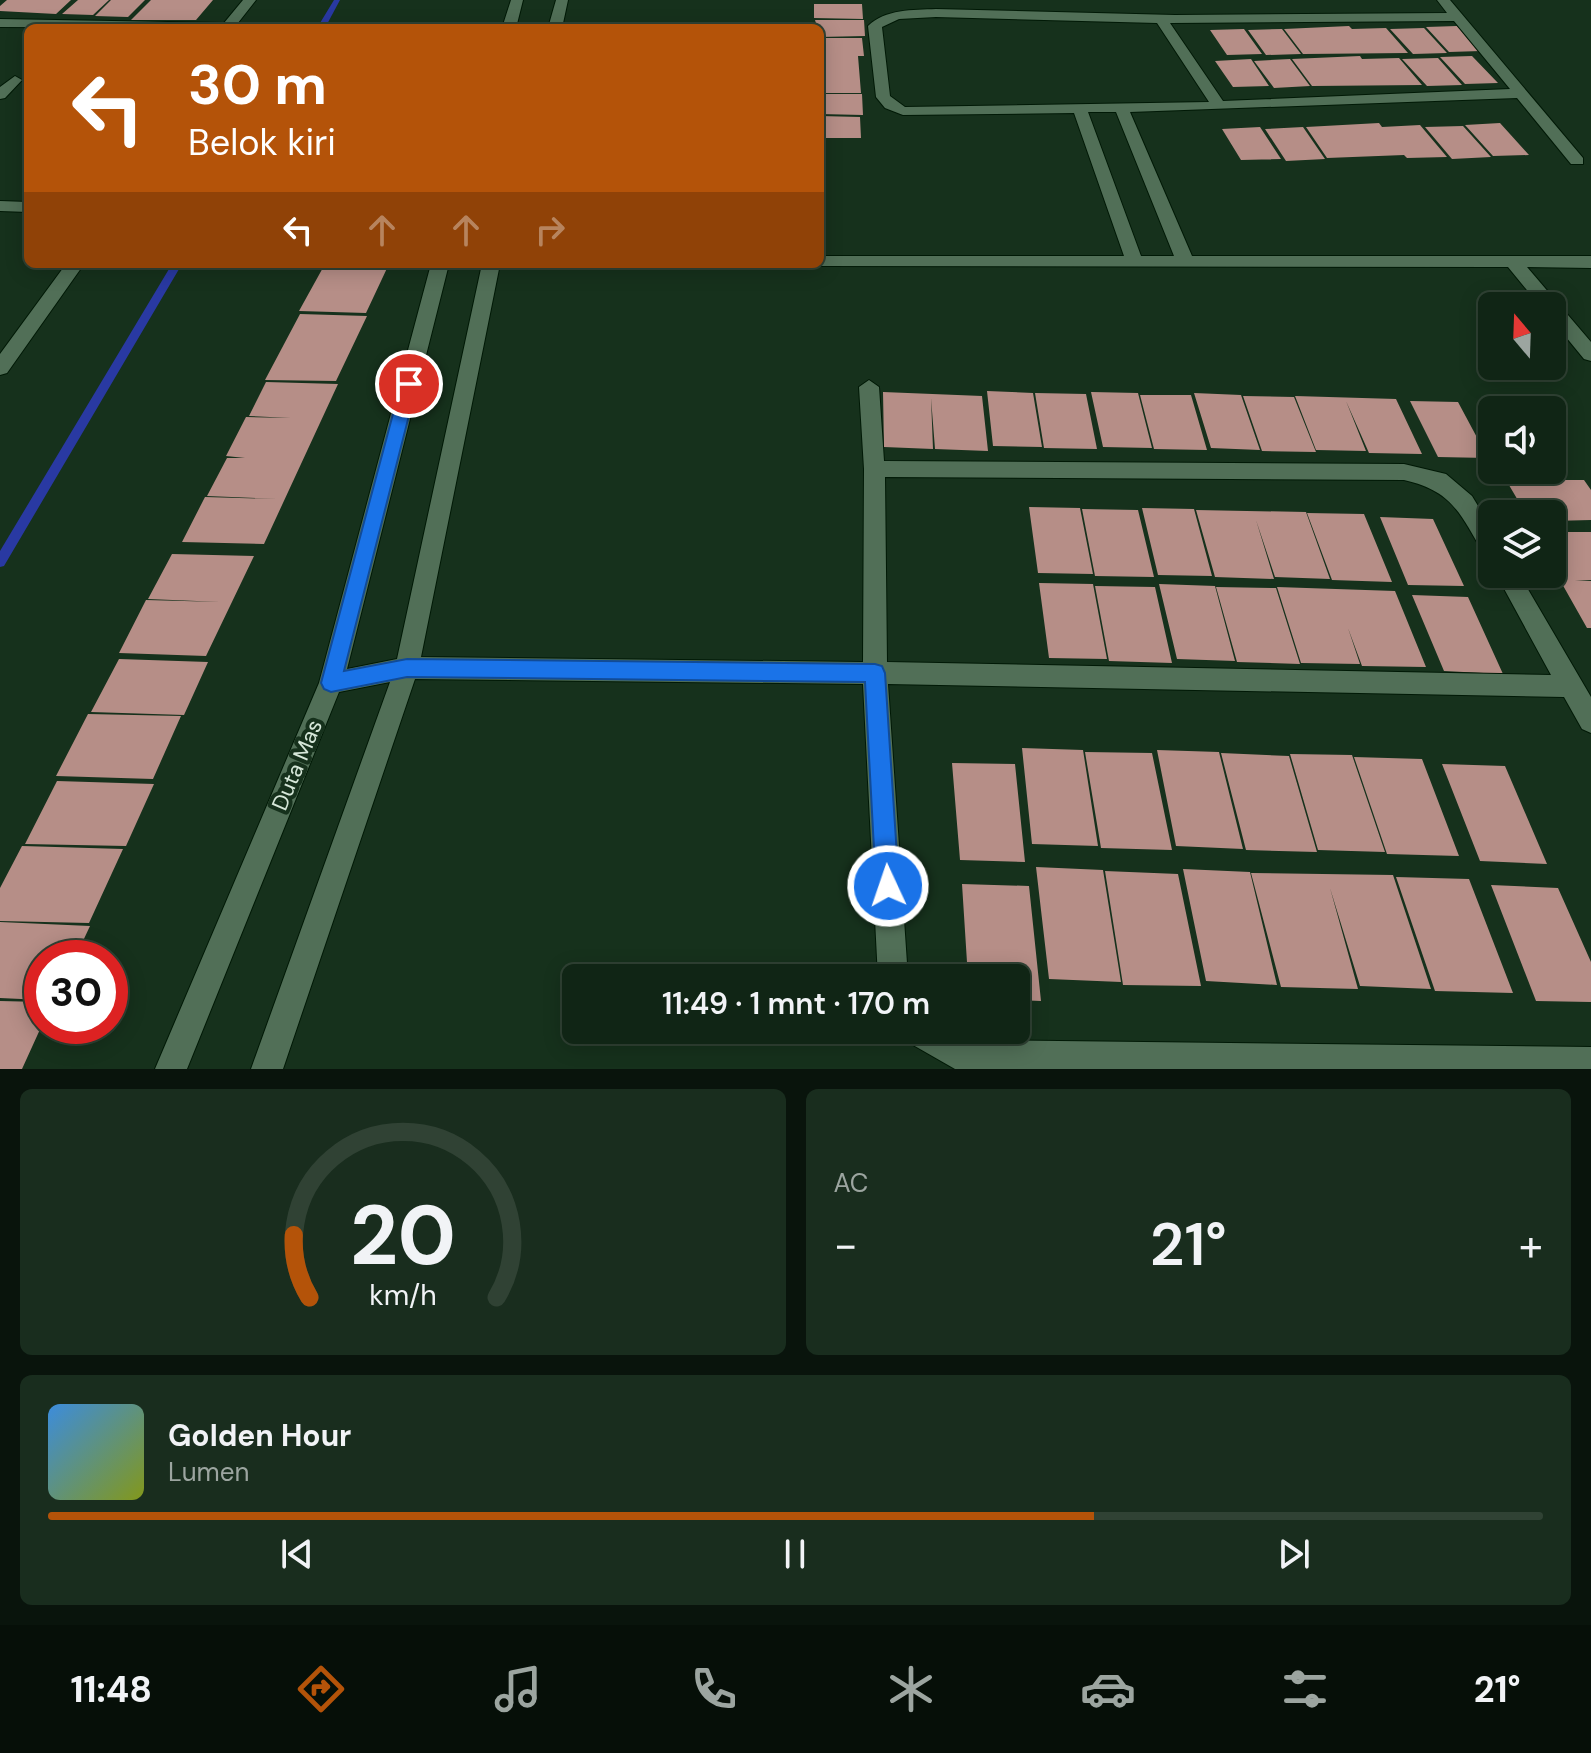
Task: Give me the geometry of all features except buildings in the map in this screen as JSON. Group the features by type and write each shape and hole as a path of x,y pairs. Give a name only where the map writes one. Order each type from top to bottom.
{"street":[{"path":"230,24 250,0"},
{"path":"510,24 517,0"},
{"path":"556,24 562,0"},
{"path":"1443,0 1577,161"},
{"path":"1457,17 1163,22 929,14 885,18 875,26 883,97 890,105 903,111 1219,106 1521,93"},
{"path":"1163,22 1219,106"},
{"path":"0,23 57,24"},
{"path":"0,37 24,38"},
{"path":"0,95 15,80"},
{"path":"1079,107 1135,262"},
{"path":"1121,107 1186,263"},
{"path":"0,206 24,207"},
{"path":"824,261 1591,262"},
{"path":"1514,264 1538,292"},
{"path":"0,368 72,268"},
{"name":"Duta Mas","path":"171,1069 331,683 439,268"},
{"path":"267,1069 407,668 490,268"},
{"path":"1566,325 1591,354"},
{"path":"869,387 874,469 875,673 892,964"},
{"path":"874,469 1404,472 1439,480 1464,502 1478,525"},
{"path":"1515,588 1591,721"},
{"path":"331,683 407,668 1571,686"},
{"path":"941,1044 959,1055 1591,1063"}],"waterway":[{"path":"323,24 337,0"},
{"path":"0,562 175,268"}],"route":[{"path":"409,384 331,683 407,668 875,673 888,886"}]}
